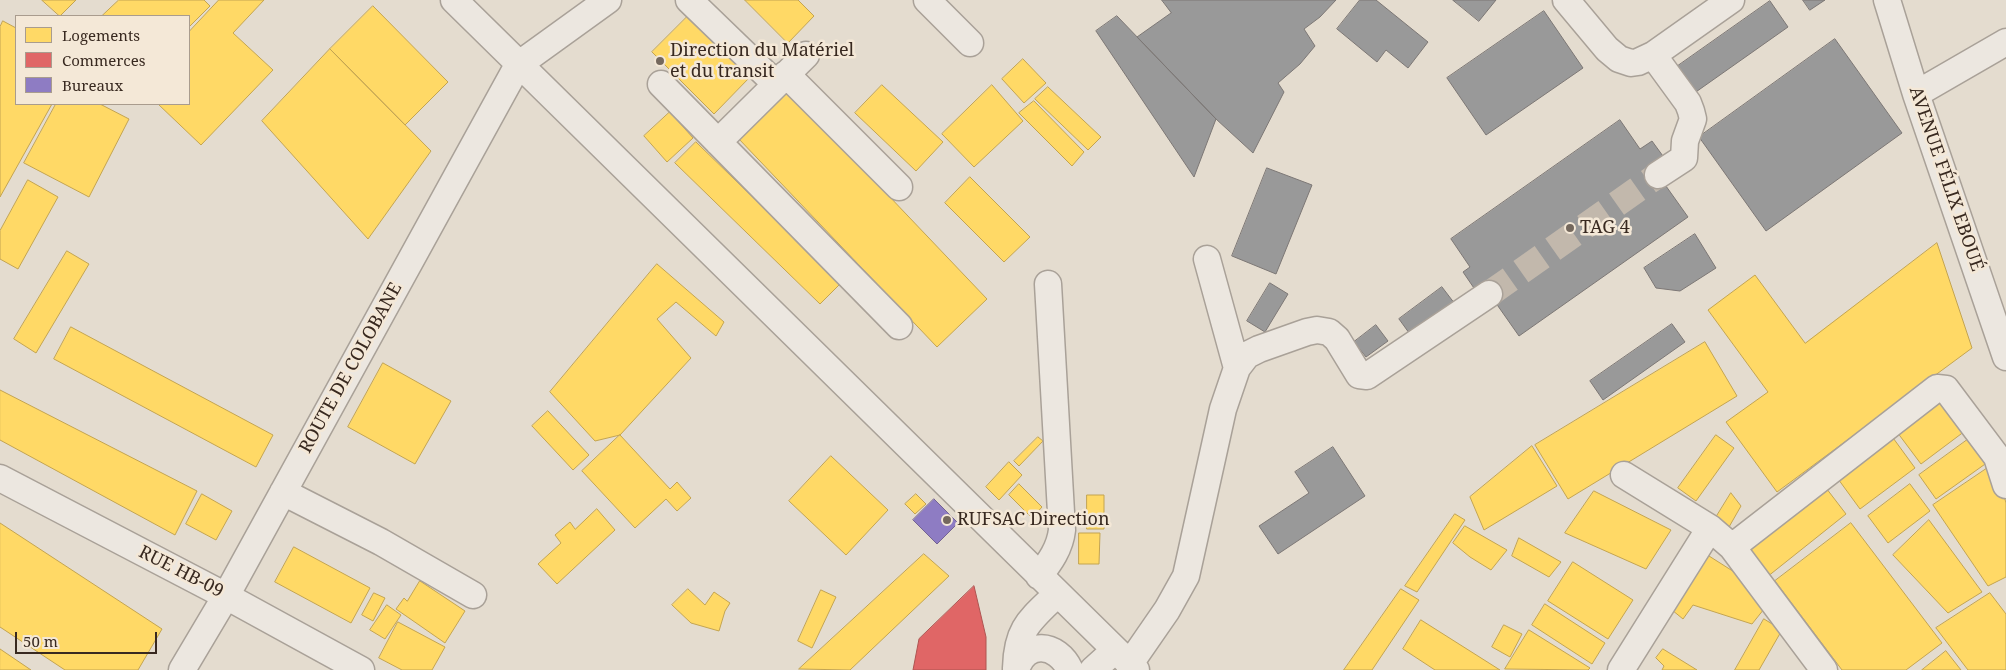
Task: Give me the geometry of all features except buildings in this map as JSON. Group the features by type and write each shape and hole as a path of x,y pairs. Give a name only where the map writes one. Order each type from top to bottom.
{"street":[{"path":"454,0 479,11 518,65 1126,662"},
{"path":"518,65 608,0"},
{"path":"689,0 781,79 899,187"},
{"path":"927,0 970,43"},
{"path":"1566,0 1607,49 1619,58 1631,63 1653,55 1731,0"},
{"name":"AVENUE FÉLIX EBOUÉ","path":"1887,0 1916,94 2006,357"},
{"path":"1916,94 2006,42"},
{"path":"718,142 806,54"},
{"path":"1653,55 1688,103 1693,116 1685,141 1684,158 1658,175"},
{"name":"ROUTE DE COLOBANE","path":"182,670 226,596 518,65"},
{"path":"661,84 899,326"},
{"path":"1207,260 1237,368"},
{"path":"1016,669 1017,648 1021,636 1048,585 1053,558 1061,540 1062,530 1048,284"},
{"path":"1093,670 1126,662 1167,610 1186,576 1223,409 1237,368 1247,355 1259,348 1307,332 1317,330 1329,332 1337,339 1359,375 1367,376 1489,294"},
{"path":"1732,547 1937,388 1946,389 1997,457 2006,485"},
{"path":"1624,475 1710,528 1732,547 1824,670"},
{"name":"RUE HB-09","path":"0,478 226,596 360,670"},
{"path":"283,492 381,542 473,595"},
{"path":"1621,670 1710,528"},
{"path":"1031,620 1038,639 1063,660"},
{"path":"1016,669 1022,657 1031,651 1045,648 1063,660"}],"tunnel":[{"path":"1489,294 1658,175"}],"place":[{"name":"Direction du Matériel et du transit","path":"660,61"},
{"name":"TAG 4","path":"1570,228"},
{"name":"RUFSAC Direction","path":"947,520"}]}
